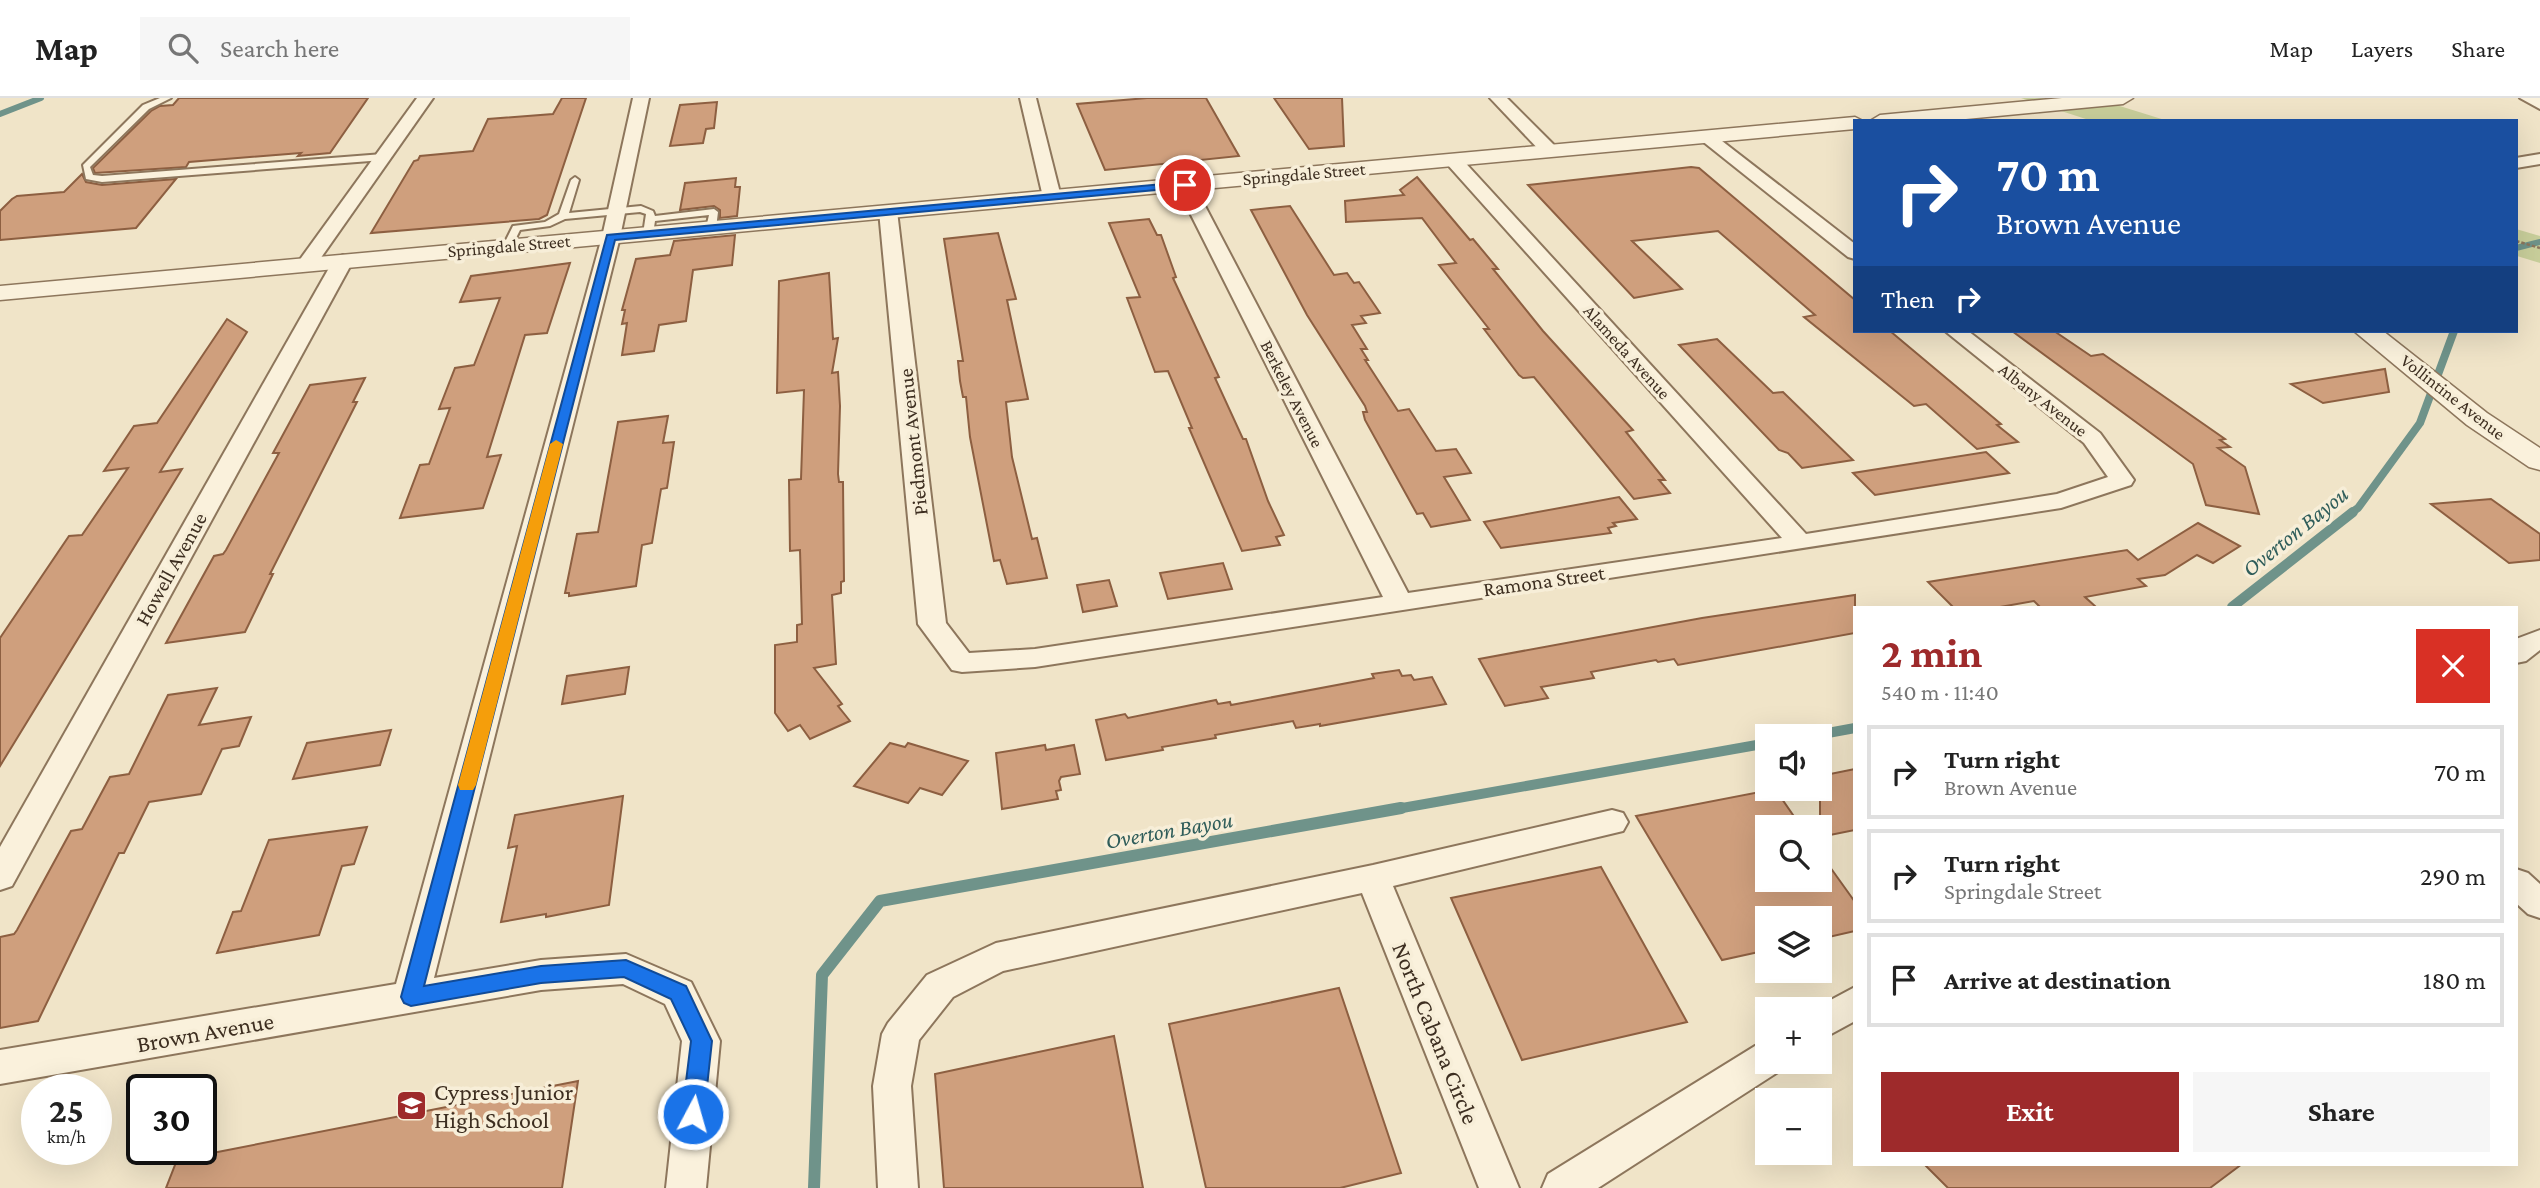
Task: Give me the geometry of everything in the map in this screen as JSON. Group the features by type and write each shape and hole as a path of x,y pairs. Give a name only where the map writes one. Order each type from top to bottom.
{"street":[{"path":"306,265 425,98"},
{"path":"411,997 614,224 641,98"},
{"path":"1028,98 1052,197"},
{"path":"1498,98 1549,150"},
{"path":"1922,119 2123,98"},
{"path":"2528,98 2540,104"},
{"name":"Springdale Street","path":"0,293 508,247 614,224 888,211 1853,123"},
{"path":"1707,137 1853,251"},
{"path":"2518,163 2540,159"},
{"name":"Alameda Avenue","path":"1453,160 1800,543"},
{"name":"Berkeley Avenue","path":"1185,185 1399,603"},
{"name":"Piedmont Avenue","path":"888,211 932,624 962,663"},
{"name":"Howell Avenue","path":"0,877 343,261"},
{"name":"Albany Avenue","path":"1958,333 2092,438 2122,480"},
{"name":"Vollintine Avenue","path":"2370,333 2413,365 2477,419 2540,461"},
{"name":"Ramona Street","path":"962,663 1035,657 1800,543 2061,501 2122,480"},
{"path":"898,1188 892,1087 901,1034 940,986 996,958 1373,878 1612,822"},
{"name":"North Cabana Circle","path":"1373,878 1499,1188"},
{"path":"2518,884 2540,905"},
{"name":"Brown Avenue","path":"0,1068 541,975 626,969 678,993 701,1041 686,1188"},
{"path":"1832,1016 1853,1003"},
{"path":"1562,1188 1755,1066"}],"lane":[{"path":"167,98 146,107 86,167 89,177 102,179 383,157"},
{"path":"563,216 575,180"},
{"path":"699,206 712,207 713,220"},
{"path":"648,221 680,207"},
{"path":"508,247 516,228 547,224 563,216 614,224"}],"path":[{"path":"2518,241 2540,248"}],"green space":[{"path":"2021,98 2094,98 2162,119 2086,119"},
{"path":"2518,230 2540,236 2540,263 2518,256"}],"building":[{"path":"179,98 368,98 330,153 189,162 186,167 95,173 93,168 151,111 160,106 173,105"},
{"path":"562,98 586,98 547,215 539,219 371,233 414,161 420,156 473,151 488,119 553,114"},
{"path":"1147,98 1206,98 1239,156 1105,170 1077,104"},
{"path":"1274,98 1342,98 1344,146 1309,149"},
{"path":"717,102 714,128 706,129 703,143 670,146 680,105"},
{"path":"1699,168 1853,298 1853,333 1892,333 2001,424 1997,425 2018,442 1977,449 1926,404 1914,406 1804,317 1815,315 1718,231 1632,241 1682,289 1634,298 1528,185"},
{"path":"82,174 86,182 102,185 176,179 136,228 0,240 0,211 12,199 17,196 64,192"},
{"path":"1417,177 1498,269 1493,269 1543,331 1633,430 1626,432 1665,480 1659,480 1670,493 1634,499 1534,377 1523,378 1519,375 1484,329 1489,329 1439,265 1456,263 1422,218 1346,222 1345,201 1404,195 1400,190"},
{"path":"736,178 735,187 740,187 737,216 720,218 720,210 714,206 680,210 685,183"},
{"path":"1290,206 1334,275 1347,273 1354,283 1359,282 1380,313 1361,316 1366,323 1352,325 1367,349 1361,349 1368,360 1365,360 1398,411 1409,409 1436,451 1456,449 1471,473 1444,477 1470,520 1431,527 1423,513 1417,514 1365,420 1365,406 1307,315 1251,210"},
{"path":"1149,219 1157,235 1161,235 1176,277 1173,278 1219,377 1215,378 1243,439 1246,439 1268,501 1284,535 1276,537 1280,545 1242,551 1189,428 1192,428 1168,371 1155,372 1127,298 1140,297 1109,223"},
{"path":"998,233 1016,299 1007,300 1028,399 1006,402 1012,457 1032,539 1037,538 1047,578 1007,584 1000,560 994,561 970,437 966,397 963,397 958,361 963,361 944,239"},
{"path":"735,235 732,265 693,270 686,321 659,325 654,351 622,355 627,323 622,324 625,310 622,310 636,259 670,255 674,241"},
{"path":"570,263 547,333 525,335 487,457 501,455 483,508 400,518 420,465 429,464 450,408 439,409 455,368 474,365 500,298 460,302 471,276"},
{"path":"829,273 833,339 838,338 832,373 838,372 840,406 838,474 839,482 843,482 844,581 841,582 841,593 832,595 836,664 814,668 842,704 838,706 850,721 810,739 800,725 788,731 775,713 775,645 797,642 797,625 802,624 800,550 790,551 789,480 801,479 804,390 777,393 779,281"},
{"path":"227,319 247,332 160,472 182,469 0,766 0,638 69,536 82,535 128,468 104,471 134,426 157,423"},
{"path":"2015,333 2057,333 2091,356 2103,354 2225,439 2220,440 2230,447 2218,448 2245,467 2259,514 2206,505 2193,464"},
{"path":"1717,339 1773,393 1783,392 1853,460 1802,468 1788,453 1779,450 1679,345"},
{"path":"2385,369 2389,392 2323,403 2291,384"},
{"path":"365,378 353,402 357,402 270,574 273,574 245,632 166,643 214,556 223,554 226,550 279,453 273,453 310,385"},
{"path":"668,416 663,443 674,442 667,488 661,489 652,543 642,545 636,586 569,596 569,593 565,593 577,534 598,532 618,422"},
{"path":"1986,452 2009,473 1875,495 1853,473"},
{"path":"1619,497 1637,519 1613,523 1616,526 1608,528 1611,533 1501,548 1484,522"},
{"path":"2491,499 2540,534 2540,560 2509,563 2431,504"},
{"path":"2198,523 2240,546 2213,563 2197,555 2165,575 2138,579 2146,586 2085,597 2095,606 2039,606 2034,601 2006,606 1952,606 1928,582 2127,550 2138,560"},
{"path":"1223,563 1232,589 1168,599 1160,573"},
{"path":"1109,580 1117,606 1083,612 1077,585"},
{"path":"1855,595 1853,633 1678,665 1674,659 1658,662 1656,660 1591,672 1594,678 1541,687 1548,698 1505,706 1479,659 1702,618"},
{"path":"629,667 625,694 562,704 567,676"},
{"path":"1399,670 1402,676 1411,675 1414,680 1432,677 1446,704 1320,726 1296,728 1293,721 1215,735 1216,738 1106,760 1096,720 1125,714 1128,718 1216,700 1218,704 1230,702 1231,705 1374,678 1372,674"},
{"path":"217,688 199,725 251,717 239,746 222,749 201,794 149,802 124,853 119,853 38,1021 0,1028 0,937 14,934 17,930 71,831 82,829 110,777 129,774 168,695"},
{"path":"391,730 380,765 293,779 307,743"},
{"path":"890,743 905,747 908,743 968,761 942,795 920,788 908,803 854,786"},
{"path":"1045,745 1046,750 1074,745 1080,774 1061,777 1061,790 1056,791 1058,799 1002,809 996,753"},
{"path":"1853,769 1853,830 1832,835 1832,815 1820,815 1820,801 1832,801 1832,774"},
{"path":"1755,793 1755,801 1783,801 1793,815 1755,815 1755,892 1832,892 1832,870 1853,899 1853,931 1832,936 1832,906 1755,906 1755,953 1722,960 1636,816"},
{"path":"623,796 609,905 501,922 517,846 508,848 515,815"},
{"path":"367,827 354,864 342,866 319,935 217,953 233,912 241,911 269,840"},
{"path":"1601,867 1687,1022 1522,1060 1451,898"},
{"path":"1339,988 1401,1173 1340,1188 1206,1188 1169,1024"},
{"path":"1114,1036 1143,1188 944,1188 935,1074"},
{"path":"578,1081 562,1188 166,1188 175,1165 217,1165 217,1152"},
{"path":"1926,1166 2239,1166 2210,1188 1948,1188"}],"waterway":[{"path":"0,114 41,98"},
{"name":"Overton Bayou","path":"2518,248 2540,242"},
{"name":"Overton Bayou","path":"2351,513 2358,508 2420,423 2453,333"},
{"name":"Overton Bayou","path":"2233,606 2353,512"},
{"name":"Overton Bayou","path":"1832,732 1853,728"},
{"name":"Overton Bayou","path":"1391,810 1755,745"},
{"name":"Overton Bayou","path":"814,1188 822,975 880,901 1401,808"}],"slow traffic":[{"path":"467,785 556,444"}],"place":[{"name":"Cypress Junior High School","path":"411,1105"}],"route":[{"path":"693,1114 701,1041 678,993 626,969 541,975 411,997 611,237 1185,185"}]}
